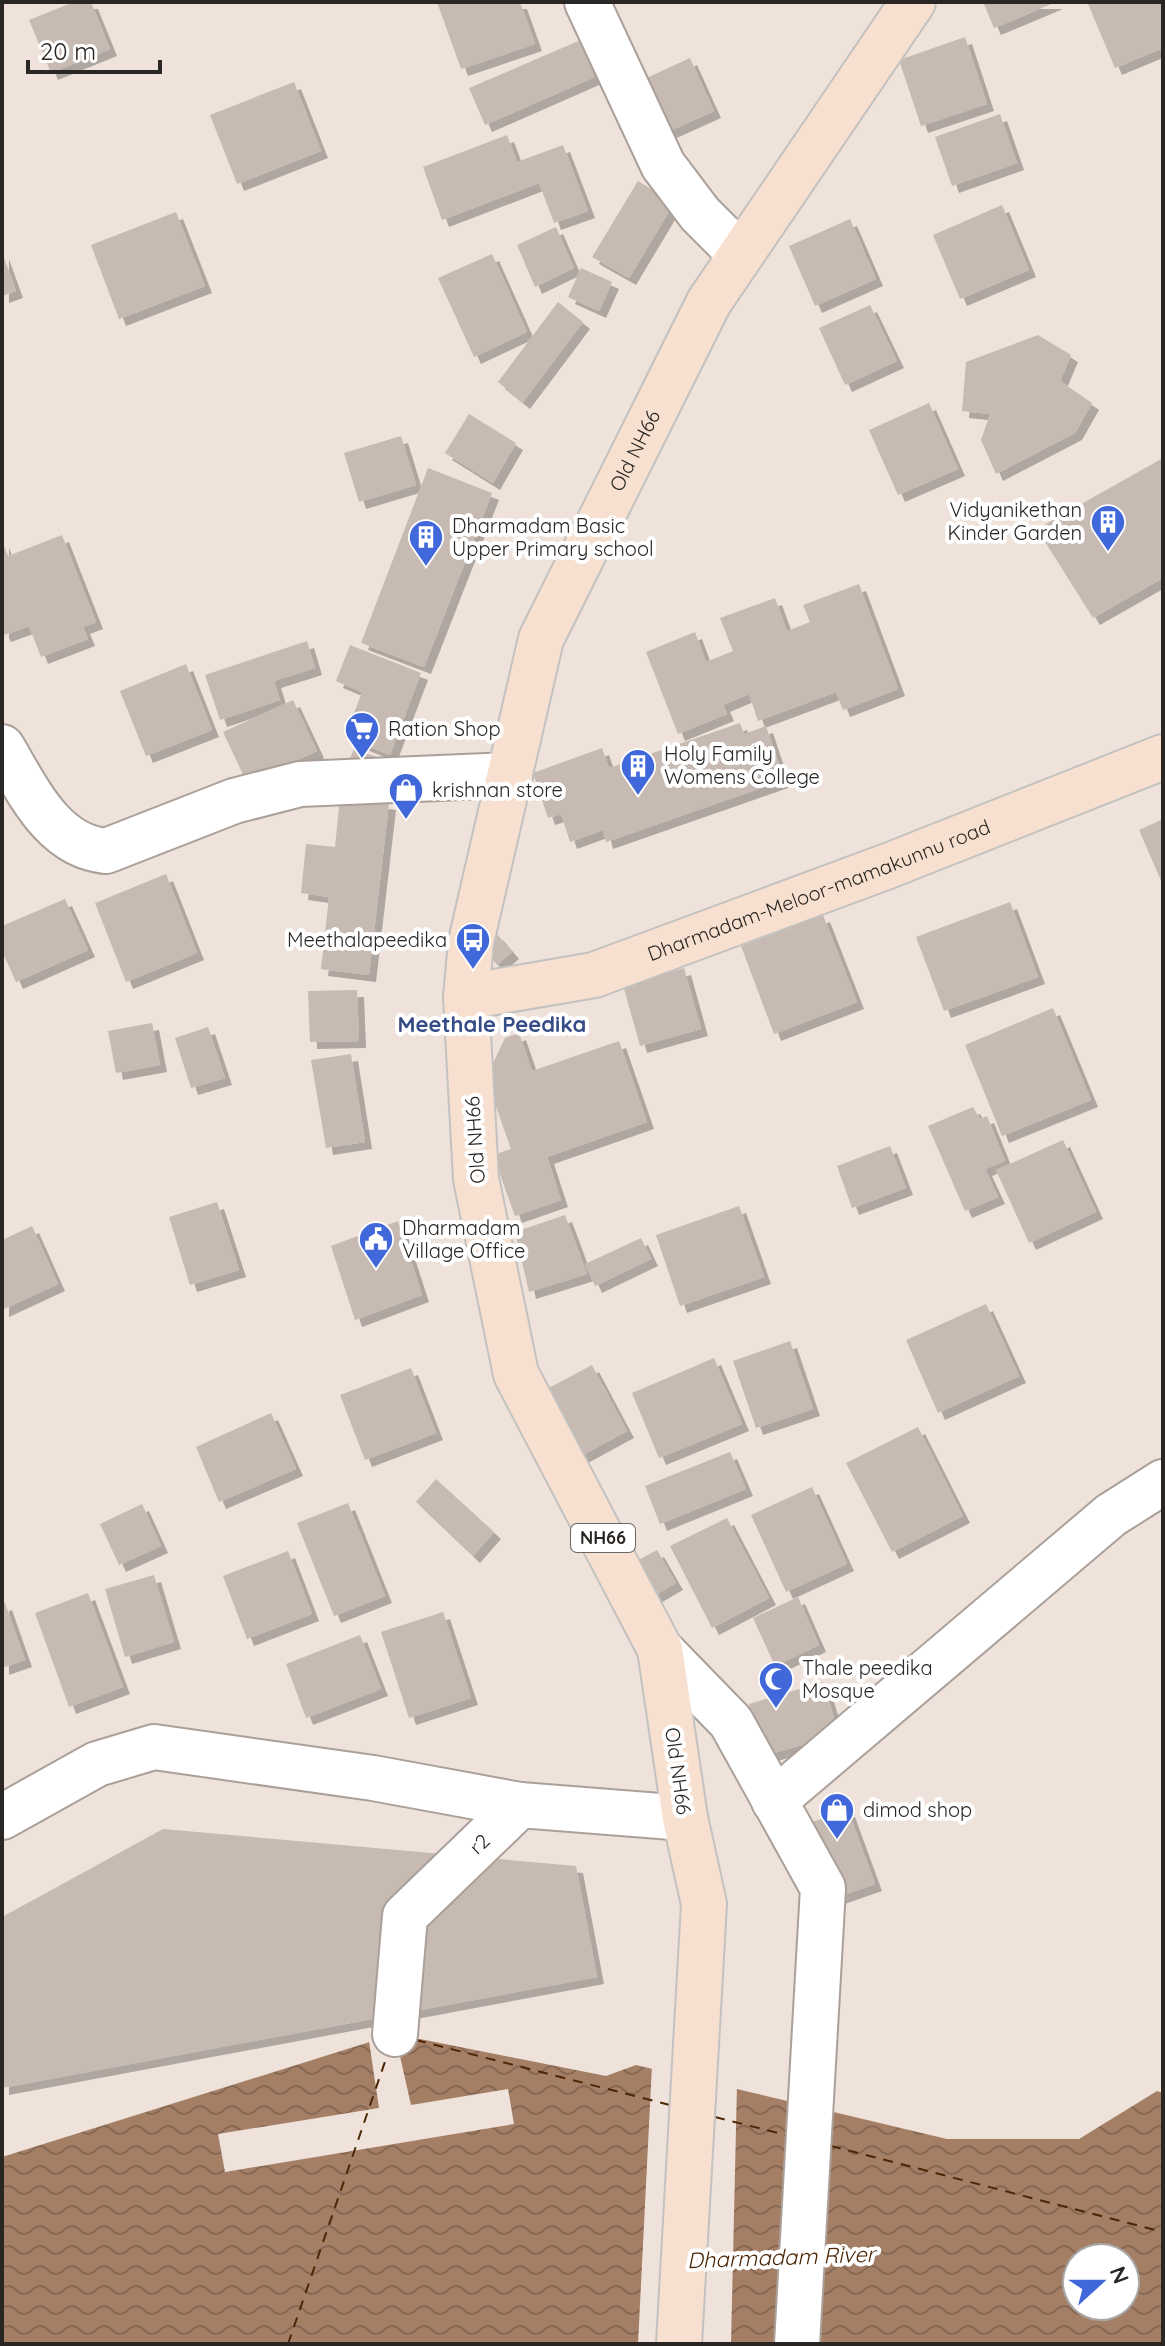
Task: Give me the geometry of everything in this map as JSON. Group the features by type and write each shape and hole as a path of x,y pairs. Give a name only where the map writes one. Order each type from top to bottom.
{"main road":[{"name":"Old NH66","path":"679,2344 704,1904 685,1818 660,1649 516,1374 476,1179 466,997 471,942 541,639 709,302 913,2"},
{"name":"Dharmadam-Meloor-mamakunnu road","path":"466,997 594,975 888,866 1163,757"}],"street":[{"path":"587,2 663,165 700,214 740,254"},
{"path":"2,747 31,795 64,837 83,849 106,851 234,801 300,784 510,775"},
{"path":"774,1801 1111,1515 1163,1482"},
{"path":"660,1649 731,1722 823,1888 797,2344"},
{"path":"2,1817 97,1764 154,1747 373,1778 520,1805 685,1818"},
{"name":"r2","path":"395,2034 405,1916 520,1805"}],"water":[{"name":"Dharmadam River","path":"395,2034 606,2076 636,2065 947,2139 1079,2139 1157,2091 1163,2093 1163,2344 2,2344 2,2157"}],"pier":[{"path":"395,2034 411,2105 508,2089 514,2124 225,2172 218,2134 379,2108 369,2041"},
{"path":"652,2065 737,2085 731,2344 638,2344"}],"building":[{"path":"74,2 91,2 110,49 51,73 29,20"},
{"path":"437,2 520,2 535,44 461,69"},
{"path":"983,2 1056,2 994,28"},
{"path":"1163,2 1163,48 1115,68 1088,4"},
{"path":"965,37 987,104 921,126 899,60"},
{"path":"583,39 599,75 485,125 469,88"},
{"path":"690,58 714,111 663,134 640,81"},
{"path":"294,82 321,151 237,184 210,115"},
{"path":"1000,114 1017,163 952,186 935,137"},
{"path":"507,135 517,162 563,145 588,211 554,223 539,183 442,220 423,167"},
{"path":"638,181 674,203 629,278 592,257"},
{"path":"1002,205 1029,270 960,299 933,235"},
{"path":"176,212 205,286 119,319 91,245"},
{"path":"850,219 876,279 815,306 789,246"},
{"path":"556,227 574,268 535,287 517,245"},
{"path":"2,252 16,291 2,296"},
{"path":"492,254 527,332 474,357 438,278"},
{"path":"581,268 612,282 599,311 568,297"},
{"path":"558,302 583,322 523,402 498,382"},
{"path":"870,305 897,361 845,385 819,328"},
{"path":"1038,335 1071,355 1060,381 1092,403 1075,433 996,474 981,440 990,414 962,411 966,362"},
{"path":"929,403 958,469 898,495 869,430"},
{"path":"469,414 516,443 493,483 445,453"},
{"path":"401,436 416,485 359,502 344,453"},
{"name":"Vidyanikethan Kinder Garden","path":"1163,458 1163,578 1093,618 1037,529"},
{"name":"Dharmadam Basic Upper Primary school","path":"428,468 492,493 424,667 361,643"},
{"path":"62,535 96,622 83,627 88,639 41,657 29,626 4,635 2,631 2,541 8,556"},
{"path":"859,584 898,689 843,710 836,692 758,721 749,694 723,705 727,714 678,734 646,652 695,632 706,662 733,651 720,618 775,598 787,631 810,622 803,605"},
{"path":"307,641 315,668 274,681 280,700 220,720 205,675"},
{"path":"350,645 421,673 390,755 345,737 362,692 336,681"},
{"path":"186,664 212,730 146,756 120,691"},
{"path":"293,700 317,751 247,783 223,732"},
{"name":"Holy Family Womens College","path":"740,723 744,734 766,726 784,780 606,842 603,830 570,842 561,814 548,818 533,773 602,748 609,768"},
{"name":"Ration Shop","path":"354,749 377,757 371,773 348,763"},
{"path":"340,797 389,803 369,975 321,969 329,897 301,893 306,844 335,847"},
{"path":"1163,819 1163,885 1139,830"},
{"path":"166,874 197,953 126,982 95,903"},
{"path":"65,899 88,950 16,982 2,951 2,926"},
{"path":"1010,902 1038,977 944,1011 916,937"},
{"path":"823,915 857,1002 774,1034 741,946"},
{"path":"496,933 512,952 497,965 482,947"},
{"path":"684,968 701,1029 640,1046 623,985"},
{"path":"357,990 359,1041 310,1042 308,991"},
{"path":"1053,1008 1091,1100 1002,1136 965,1045"},
{"path":"152,1023 160,1065 116,1073 108,1031"},
{"path":"208,1027 225,1078 191,1088 175,1038"},
{"path":"519,1033 532,1071 619,1041 647,1122 547,1157 561,1200 515,1216 493,1155 511,1149 486,1078 505,1038"},
{"path":"351,1054 365,1142 326,1148 311,1060"},
{"path":"973,1107 980,1119 987,1116 1005,1161 985,1169 998,1197 965,1211 928,1126"},
{"path":"1063,1140 1096,1212 1029,1243 996,1170"},
{"path":"890,1146 906,1188 852,1208 837,1166"},
{"path":"217,1202 239,1270 190,1285 169,1217"},
{"path":"739,1206 764,1277 680,1306 656,1235"},
{"path":"565,1215 587,1274 529,1292 515,1232"},
{"name":"Dharmadam Village Office","path":"398,1221 422,1295 355,1320 331,1246"},
{"path":"32,1226 58,1284 2,1310 2,1240"},
{"path":"641,1238 651,1259 595,1286 585,1264"},
{"path":"986,1304 1019,1376 938,1413 906,1340"},
{"path":"790,1341 813,1409 756,1428 733,1361"},
{"path":"714,1358 742,1424 659,1458 632,1393"},
{"path":"592,1365 627,1431 581,1456 545,1390"},
{"path":"411,1368 436,1433 365,1460 340,1395"},
{"path":"271,1413 296,1469 219,1502 196,1447"},
{"path":"918,1427 963,1516 892,1552 846,1463"},
{"path":"730,1452 746,1489 660,1524 645,1486"},
{"path":"436,1479 494,1532 473,1556 416,1502"},
{"path":"812,1487 847,1564 786,1592 751,1515"},
{"path":"348,1503 385,1596 334,1616 297,1523"},
{"path":"142,1504 161,1546 119,1565 100,1524"},
{"path":"727,1518 769,1598 712,1628 670,1546"},
{"path":"657,1550 676,1583 645,1601 626,1567"},
{"path":"288,1551 312,1614 247,1639 223,1576"},
{"path":"154,1575 174,1642 125,1657 105,1589"},
{"path":"88,1593 123,1687 69,1707 35,1613"},
{"path":"798,1597 819,1645 775,1666 753,1618"},
{"path":"5,1603 25,1660 2,1668 2,1604"},
{"path":"443,1612 471,1698 409,1718 381,1632"},
{"path":"360,1635 381,1689 306,1718 286,1664"},
{"path":"823,1682 839,1734 764,1756 749,1704"},
{"path":"848,1810 875,1884 835,1898 809,1823"},
{"path":"163,1829 576,1866 597,1977 2,2088 2,1917"}],"ferry route":[{"path":"416,2040 670,2105"},
{"path":"288,2344 388,2053"},
{"path":"715,2117 786,2135"},
{"path":"831,2146 1163,2232"}],"place":[{"name":"Vidyanikethan Kinder Garden","path":"1108,553"},
{"name":"Dharmadam Basic Upper Primary school","path":"426,568"},
{"name":"Ration Shop","path":"362,760"},
{"name":"Holy Family Womens College","path":"638,797"},
{"name":"krishnan store","path":"406,821"},
{"name":"Meethalapeedika","path":"473,971"},
{"name":"Dharmadam Village Office","path":"376,1270"},
{"name":"Thale peedika Mosque","path":"776,1710"},
{"name":"dimod shop","path":"837,1841"}],"district":[{"name":"Meethale Peedika","path":"492,1024"}]}
